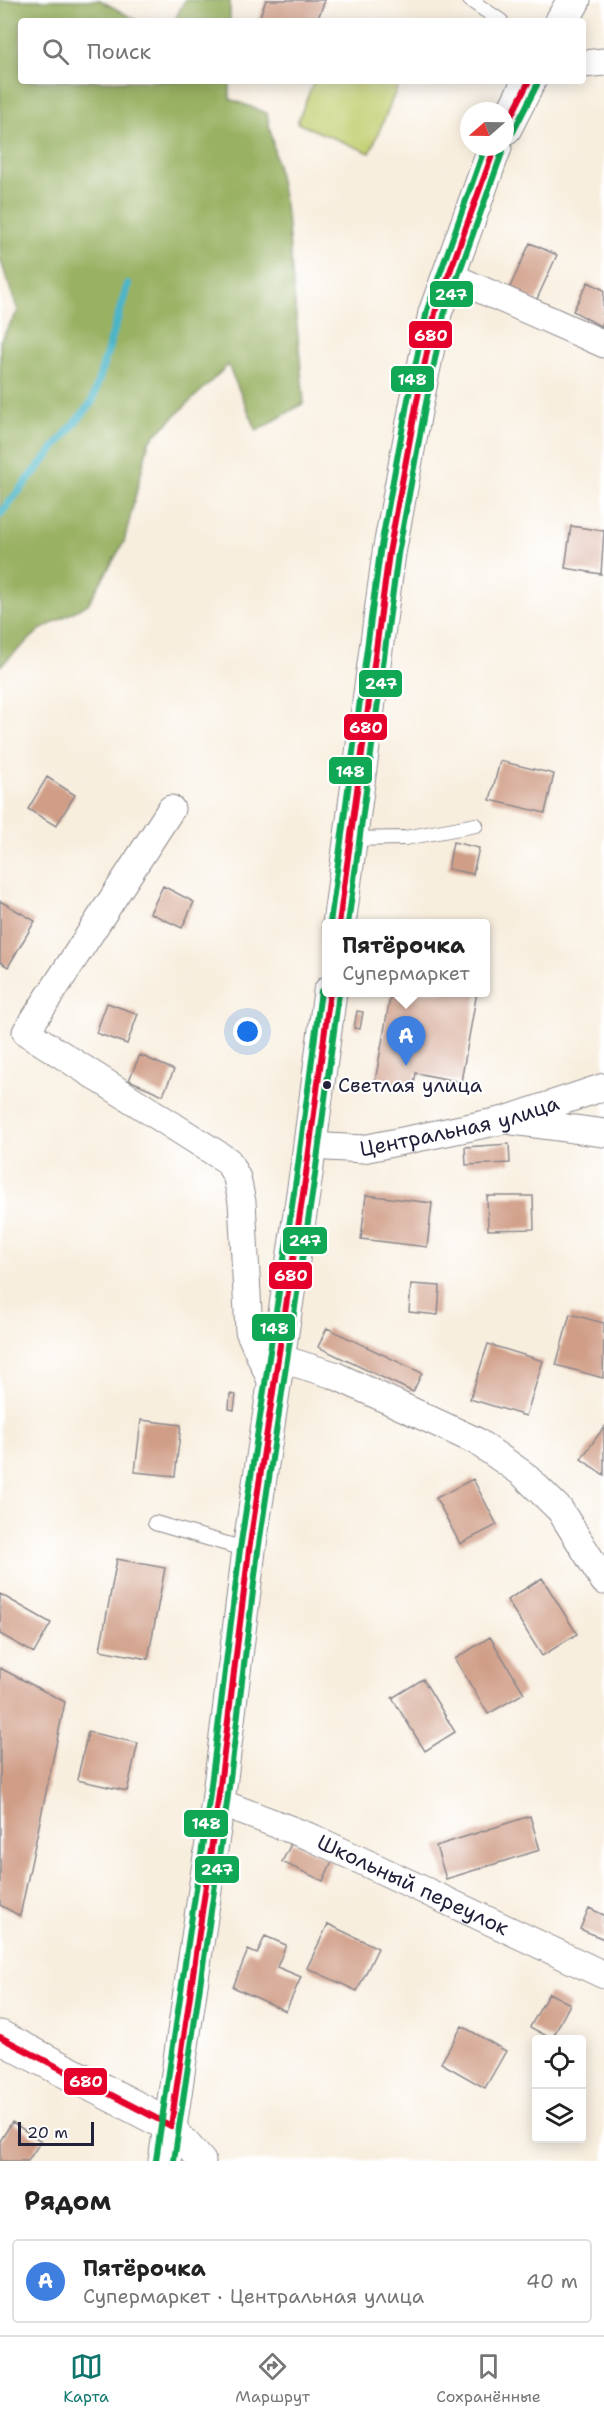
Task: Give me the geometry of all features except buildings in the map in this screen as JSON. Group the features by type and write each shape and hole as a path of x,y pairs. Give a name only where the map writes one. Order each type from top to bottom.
{"main road":[{"path":"564,18 574,0"},
{"path":"514,111 528,84"},
{"path":"340,919 389,553 416,405 435,313 492,156"},
{"path":"165,2161 218,1802 249,1550 310,1146 329,997"},
{"path":"0,2037 171,2127"}],"street":[{"path":"586,64 604,62"},
{"path":"448,275 604,344"},
{"path":"171,809 26,1032 228,1161 237,1178 242,1202 249,1331 276,1372 334,1375 476,1441 523,1474 560,1510 604,1581"},
{"name":"Центральная улица","path":"310,1146 363,1149 505,1120 604,1087"},
{"path":"505,1120 604,1133"},
{"name":"Школьный переулок","path":"218,1802 313,1838 604,1975"},
{"path":"171,2127 202,2161"}],"lane":[{"path":"472,1 497,18"},
{"path":"350,839 405,838 476,825"},
{"path":"155,1523 249,1550"}],"green space":[{"path":"0,0 100,0 133,18 18,18 18,84 230,84 230,99 267,113 287,217 304,403 257,431 228,365 149,441 124,542 88,604 40,630 0,666 0,341 18,311 0,259"},
{"path":"185,0 230,0 230,18 176,18"},
{"path":"313,84 399,84 370,153 297,123"}],"waterway":[{"path":"0,514 92,402 128,284"}],"transit line":[{"name":"680","path":"514,110 527,84"},
{"name":"247","path":"514,130 537,85"},
{"name":"148","path":"331,919 380,552 407,404 427,310 482,156"},
{"name":"680","path":"340,919 389,553 416,406 435,313 492,156"},
{"name":"247","path":"349,919 398,554 425,408 444,315 501,156"},
{"name":"148","path":"156,2160 209,1801 240,1549 297,1173 321,991"},
{"name":"680","path":"171,2126 218,1802 249,1550 306,1174 329,997"},
{"name":"247","path":"174,2161 227,1803 258,1551 315,1175 338,997"},
{"name":"680","path":"0,2037 171,2126"}],"place":[{"name":"Пятёрочка","path":"406,1066"},
{"name":"Светлая улица","path":"327,1085"}]}
